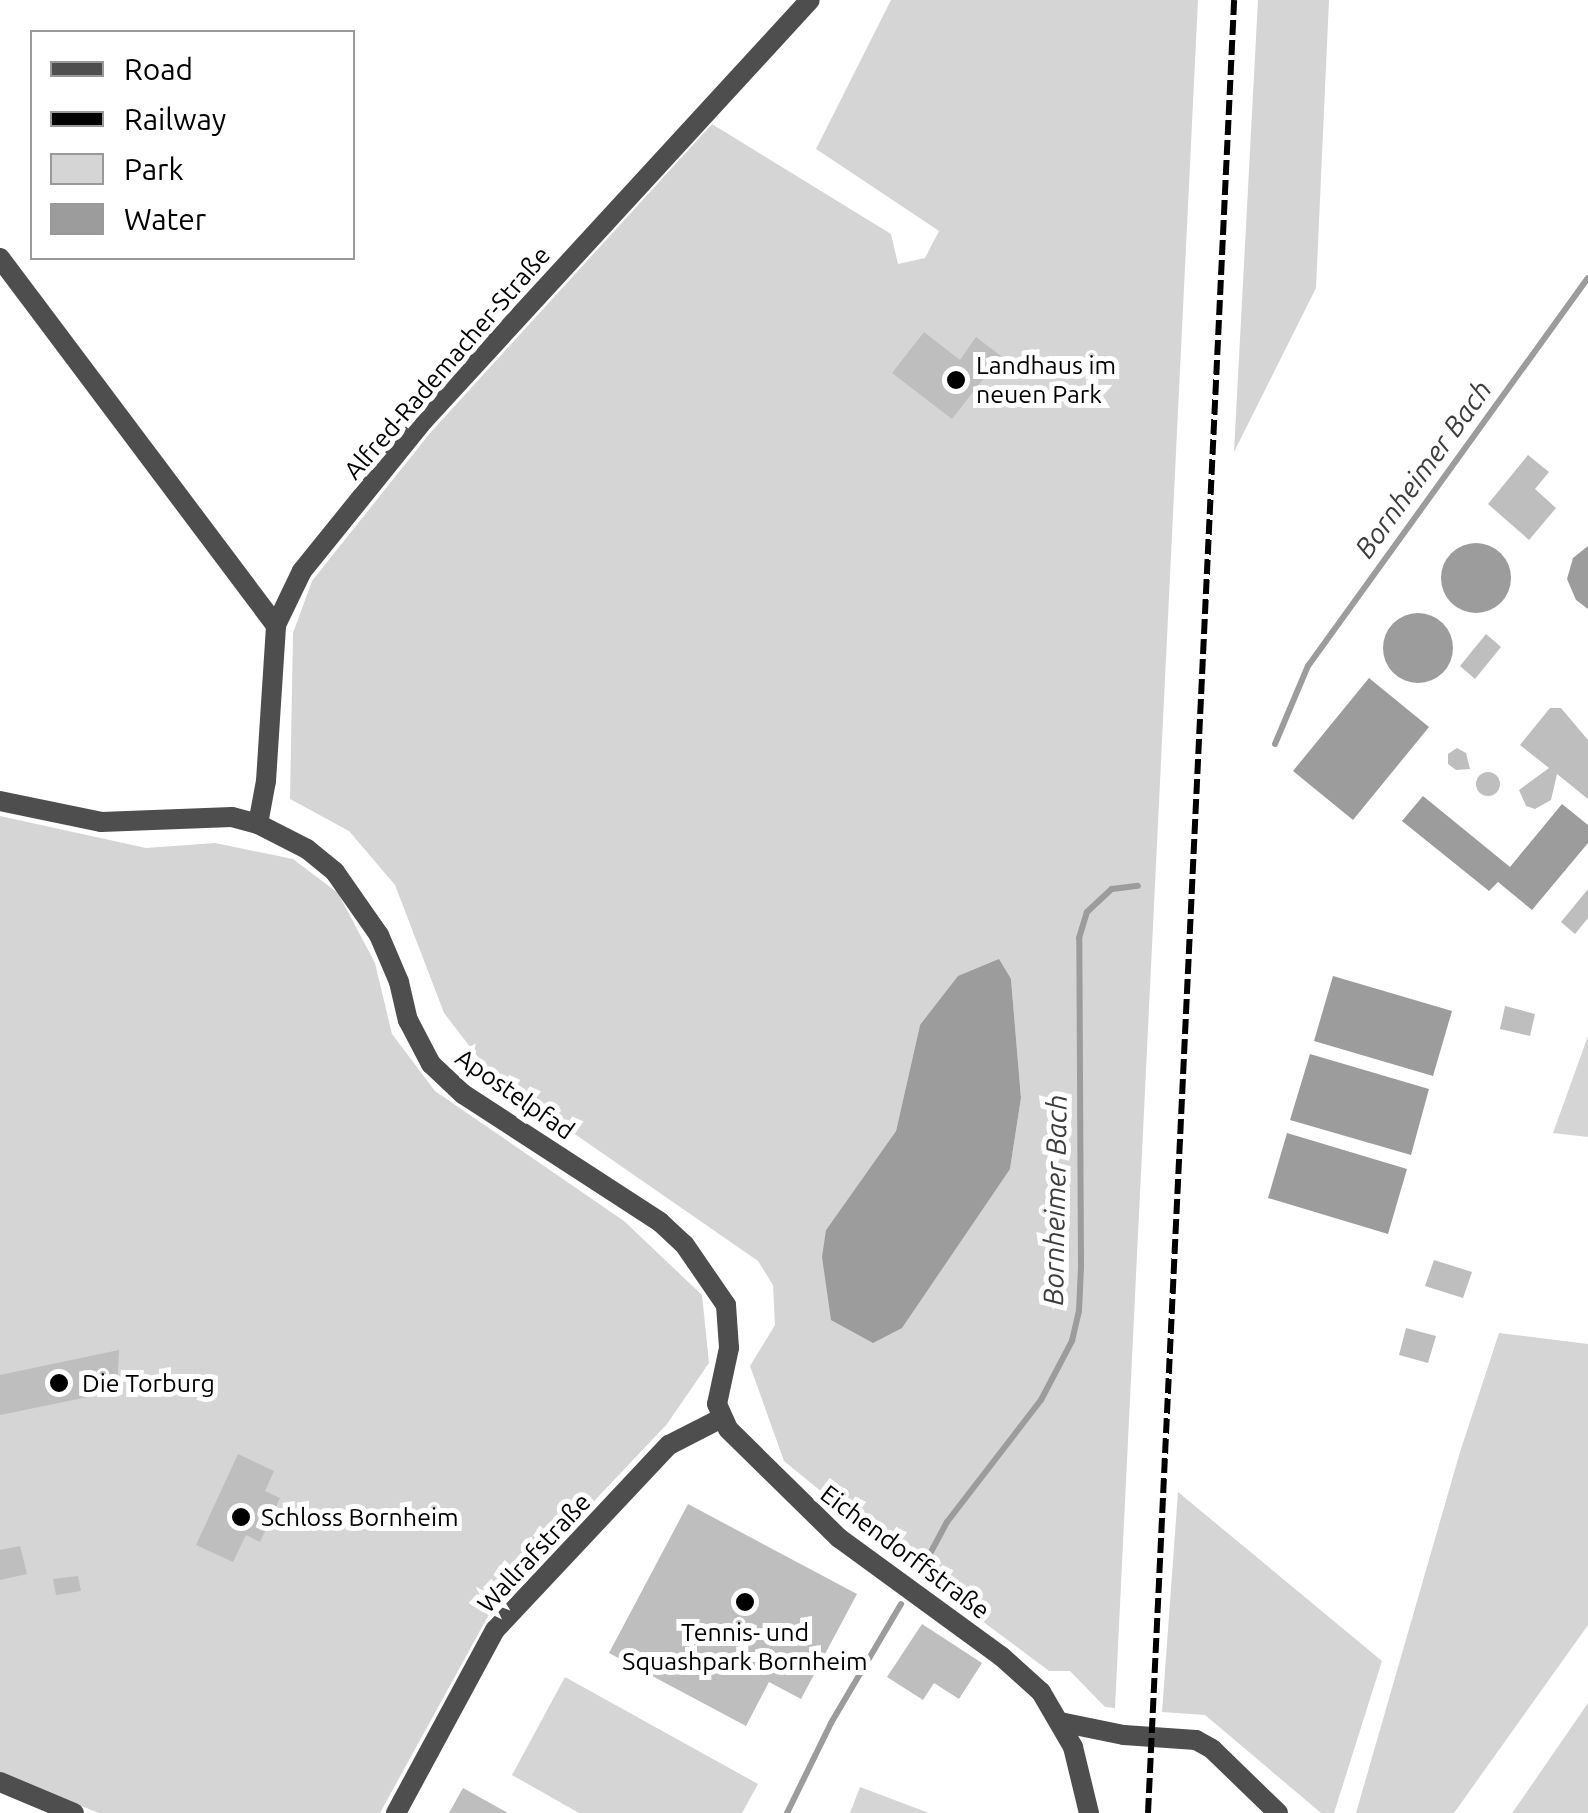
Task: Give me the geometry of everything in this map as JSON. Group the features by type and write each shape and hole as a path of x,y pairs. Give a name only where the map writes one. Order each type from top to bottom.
{"street":[{"name":"Alfred-Rademacher-Straße","path":"258,824 266,781 276,625 302,571 424,420 810,0"},
{"path":"0,258 276,625"},
{"name":"Apostelpfad","path":"0,801 101,822 216,815 258,824 307,849 350,889 390,958 414,1035 442,1076 660,1222 707,1273 726,1305 730,1326 717,1390 722,1418"},
{"name":"Eichendorffstraße","path":"722,1418 753,1456 839,1538 1001,1656 1041,1692 1074,1748 1089,1813"},
{"name":"Wallrafstraße","path":"396,1813 495,1630 669,1445 722,1418"},
{"path":"1060,1722 1124,1735 1196,1740 1212,1749 1278,1813"},
{"path":"0,1782 74,1813"}],"green space":[{"path":"891,0 1198,0 1115,1708 1105,1707 1070,1671 1049,1671 954,1600 784,1461 750,1366 775,1325 773,1285 758,1261 494,1078 444,1013 395,885 349,831 290,799 293,633 312,581 430,433 712,124 891,234 898,264 925,258 939,231 816,149","holes":["1011,979 1021,1098 1010,1169 826,1230 896,1131 920,1025"]},
{"path":"1258,0 1329,0 1316,288 1234,452"},
{"path":"0,816 146,848 215,843 293,859 338,893 375,963 392,1034 435,1091 624,1221 702,1295 709,1363 667,1424 492,1609 380,1813 99,1813 0,1774"},
{"path":"1588,1036 1588,1137 1553,1133"},
{"path":"1499,1333 1588,1344 1588,1625 1454,1813 1356,1813 1460,1452"},
{"path":"1178,1492 1382,1661 1334,1813 1321,1813 1205,1715 1162,1712"},
{"path":"565,1677 758,1784 742,1813 579,1813 512,1775"},
{"path":"1588,1703 1588,1813 1512,1813 1522,1799"},
{"path":"860,1787 929,1813 850,1813"}],"water":[{"path":"1476,543 1490,545 1501,553 1509,564 1509,592 1501,603 1490,611 1476,613 1462,611 1451,603 1443,592 1441,578 1443,564 1451,553 1462,545"},
{"path":"1588,546 1588,609 1576,600 1567,579 1573,558"},
{"path":"1418,613 1443,623 1453,648 1443,673 1418,683 1393,673 1383,648 1393,623"},
{"path":"1369,678 1429,727 1353,820 1293,771"},
{"path":"1423,796 1510,867 1562,804 1588,825 1588,843 1532,910 1498,882 1489,891 1402,821"},
{"path":"999,959 1011,979 1021,1098 1010,1169 902,1328 873,1343 831,1320 822,1257 826,1230 896,1131 920,1025 958,976"},
{"path":"1333,976 1452,1011 1433,1076 1314,1041"},
{"path":"1310,1054 1429,1089 1411,1155 1290,1120"},
{"path":"1287,1133 1407,1169 1388,1234 1268,1198"}],"building":[{"name":"Landhaus im neuen Park","path":"924,332 960,360 976,337 1001,356 952,419 892,373"},
{"path":"1528,455 1549,472 1535,489 1556,508 1529,540 1488,504"},
{"path":"1486,634 1501,647 1475,679 1460,666"},
{"path":"1550,708 1561,708 1588,740 1588,799 1557,774 1551,800 1535,809 1526,806 1519,790 1549,768 1520,745"},
{"path":"1457,748 1466,753 1470,769 1456,770 1448,764 1448,754"},
{"path":"1488,772 1497,775 1497,793 1488,796 1479,793 1476,784 1479,775"},
{"path":"1588,889 1588,918 1575,934 1561,922"},
{"path":"1505,1006 1535,1014 1530,1036 1500,1029"},
{"path":"1434,1260 1472,1272 1463,1298 1425,1286"},
{"path":"1406,1328 1436,1336 1428,1363 1399,1355"},
{"name":"Die Torburg","path":"119,1350 117,1391 0,1415 0,1375"},
{"name":"Schloss Bornheim","path":"238,1454 274,1471 265,1491 280,1498 260,1542 246,1535 233,1562 196,1545"},
{"name":"Tennis- und Squashpark Bornheim","path":"688,1504 857,1594 801,1699 769,1682 746,1726 609,1653"},
{"path":"20,1546 27,1574 0,1580 0,1550"},
{"path":"78,1576 81,1591 56,1595 53,1579"},
{"path":"922,1624 982,1663 959,1699 934,1683 923,1700 887,1677"},
{"path":"463,1788 508,1813 449,1813"}],"waterway":[{"name":"Bornheimer Bach","path":"1275,744 1308,666 1588,278"},
{"name":"Bornheimer Bach","path":"924,1565 947,1522 1041,1400 1072,1341 1079,1311 1081,1267 1079,938 1087,912 1112,889 1138,886"},
{"name":"Bornheimer Bach","path":"787,1813 831,1723 901,1604"}],"railway":[{"path":"1148,1813 1234,0"}],"place":[{"name":"Landhaus im neuen Park","path":"956,380"},
{"name":"Die Torburg","path":"59,1383"},
{"name":"Schloss Bornheim","path":"241,1517"},
{"name":"Tennis- und Squashpark Bornheim","path":"745,1602"}]}
